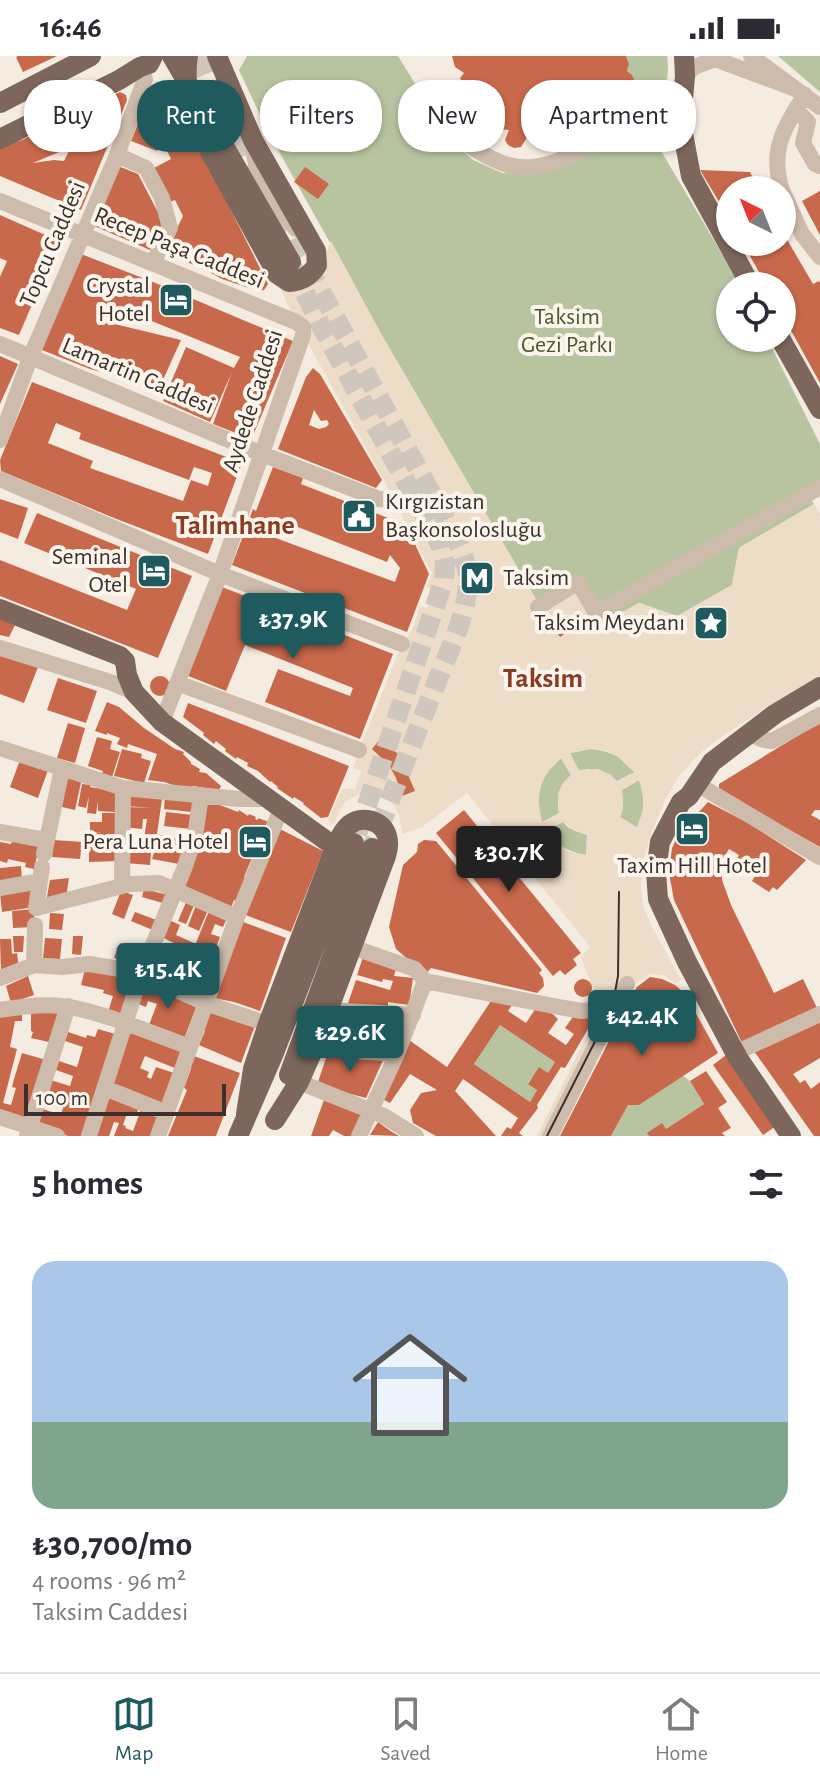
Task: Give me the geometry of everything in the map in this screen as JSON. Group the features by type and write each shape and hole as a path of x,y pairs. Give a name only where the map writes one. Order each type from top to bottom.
{"main road":[{"path":"0,103 91,56"},
{"path":"119,80 127,70 125,59 121,56"},
{"path":"172,56 187,66 291,262"},
{"path":"187,66 190,108 195,124 277,274 289,282 306,276 317,265 317,257 253,140 232,94 223,60"},
{"path":"119,80 147,62"},
{"path":"0,139 24,127"},
{"path":"686,152 691,176 743,272"},
{"path":"788,352 820,409"},
{"path":"0,609 120,656 125,661 134,692 162,722 274,804 354,846"},
{"path":"791,1136 767,1103 687,962 658,899 656,872 660,842 681,802 712,762 775,714 820,687"},
{"path":"369,820 382,827 387,837 386,856 314,1048 299,1082 272,1128 294,1061 354,846 345,829 357,821 369,820"},
{"path":"246,1114 253,1069 268,1024 354,846"},
{"path":"238,1136 274,1053 354,846"},
{"path":"739,1052 801,1136"}],"street":[{"path":"751,56 805,110 803,143 815,164 820,166"},
{"path":"684,66 694,67 715,59 805,110 820,107"},
{"name":"Topcu Caddesi","path":"0,440 30,358 117,155 145,79 147,62"},
{"path":"777,176 777,148 805,110"},
{"path":"480,152 510,165 529,167 579,152"},
{"path":"117,155 146,168 162,198 170,228 153,263"},
{"name":"Recep Paşa Caddesi","path":"0,201 296,322"},
{"path":"796,221 820,257"},
{"name":"Aydede Caddesi","path":"162,722 220,574 303,335 303,327 296,322"},
{"name":"Lamartin Caddesi","path":"0,344 262,454 379,499 392,500"},
{"path":"0,479 220,574 402,644"},
{"path":"538,607 578,582 596,613 820,487"},
{"path":"0,648 134,692"},
{"path":"177,683 359,750"},
{"path":"749,734 772,741 820,715"},
{"path":"0,748 123,788 274,804 158,1136"},
{"path":"34,965 43,860 62,769"},
{"path":"122,886 123,788"},
{"path":"693,790 820,857"},
{"path":"89,1136 141,974 195,836 201,796"},
{"path":"0,832 43,860"},
{"path":"0,888 43,860"},
{"path":"36,916 122,886 159,883 237,917"},
{"path":"352,947 415,969 425,981 582,1011 600,1009"},
{"path":"0,978 34,965 62,967 89,964 141,974 205,1003 268,1024"},
{"path":"359,1136 397,1054 425,981"},
{"path":"550,1136 627,984"},
{"path":"0,1010 68,1006 190,1047"},
{"path":"28,1131 68,1006"},
{"path":"329,1010 413,1015"},
{"path":"739,1052 820,1014"},
{"path":"314,1048 397,1054"},
{"path":"299,1082 371,1111 416,1136"},
{"path":"105,1088 167,1113"},
{"path":"0,1117 28,1131 57,1136"}],"green space":[{"name":"Taksim Gezi Parkı","path":"247,56 398,56 413,80 398,80 398,152 464,152 473,160 502,173 528,174 596,152 662,152 716,244 716,256 723,256 733,272 716,272 716,352 774,352 820,444 820,481 805,490 814,504 739,548 732,585 677,616 639,603 597,626 537,601 279,152 382,152 382,80 260,80 260,115 239,70"},
{"path":"626,56 667,56 666,80 634,80 627,71 629,64"},
{"path":"778,56 820,56 820,92"},
{"path":"591,749 616,756 635,772 617,781 589,769 579,771 570,753"},
{"path":"561,758 571,775 560,792 559,813 542,823 539,804 541,787 548,772"},
{"path":"639,780 643,804 637,828 620,817 622,790"},
{"path":"563,822 569,828 587,835 586,855 563,847 546,831"},
{"path":"500,1025 555,1062 548,1073 539,1068 528,1083 537,1090 530,1102 474,1064"},
{"path":"682,1075 690,1081 704,1104 666,1129 648,1133 649,1136 611,1136 628,1105 639,1105"}],"shaded area":[{"name":"Taksim Meydanı","path":"331,241 384,339 537,601 570,581 597,626 639,603 678,616 732,585 739,548 814,504 820,514 820,678 770,705 701,752 679,776 666,798 644,858 641,886 643,906 681,980 676,983 663,975 649,974 634,985 557,1136 537,1136 600,1009 581,957 590,947 467,793 422,827 402,834 399,815 391,801 370,793 355,796 344,803 333,825 328,820 342,789 355,789 361,771 353,768 359,750 402,644 412,630 420,606 427,608 433,590 427,587 432,573 280,288 320,265","holes":["591,749 605,751 617,756 634,772 617,781 598,769 578,770 570,753","561,758 571,775 558,794 559,813 542,822 538,799 546,774","639,780 644,798 637,827 620,817 622,790","563,822 587,835 586,855 568,851 546,830"]}],"building":[{"path":"18,56 57,56 23,72"},
{"path":"452,56 626,56 629,64 627,71 634,80 521,80 521,147 514,148 505,140 509,130 505,130 505,80 461,80 464,73 455,67"},
{"path":"121,92 127,100 121,114"},
{"path":"137,126 137,143 131,141"},
{"path":"24,139 24,152 59,152 33,163 64,161 68,152 105,152 81,210 0,176 0,147"},
{"path":"168,152 202,152 268,284 264,290 258,291 222,279 165,253 183,216 175,200 170,202 154,168 171,159"},
{"path":"118,166 138,174 163,222 150,250 92,225"},
{"path":"305,167 329,184 318,199 294,182"},
{"path":"700,170 750,172 752,176 716,176 716,197"},
{"path":"820,191 820,235 802,201"},
{"path":"0,215 59,241 19,335 0,328 0,277 7,261 0,258"},
{"path":"81,254 293,341 254,433 246,437 213,424 232,372 210,422 163,401 186,347 234,368 240,357 110,304 102,321 181,340 158,391 42,350"},
{"path":"796,255 813,284 819,281 820,383 796,339 796,272 759,272 750,256"},
{"path":"0,356 18,364 0,404"},
{"path":"313,368 320,374 382,480 376,488 278,449 306,377","holes":["314,410 321,421 327,420 329,424 319,429 309,425"]},
{"path":"32,382 242,463 208,554 1,471 0,460","holes":["56,423 81,433 79,439 189,480 194,467 212,473 208,486 191,480 183,501 90,468 93,461 48,443"]},
{"path":"273,467 303,478 301,484 406,525 429,574 407,632 232,565 253,509 256,511","holes":["280,520 387,562 390,555 400,568 395,582 273,537"]},
{"path":"0,499 28,508 18,539 0,532"},
{"path":"37,513 192,576 158,658 0,596 0,560 127,610 136,589 24,543"},
{"path":"222,587 393,654 360,739 265,702 278,669 350,696 353,688 245,645 226,691 186,675"},
{"path":"558,615 568,632 560,637 549,620"},
{"path":"0,618 15,625 9,637 0,635"},
{"path":"0,653 38,667 24,703 0,694"},
{"path":"160,676 167,679 170,686 167,693 160,696 153,693 150,686 153,679"},
{"path":"58,678 97,691 86,723 47,710"},
{"path":"107,702 184,752 191,764 200,769 199,772 206,773 221,786 219,790 193,786 182,788 148,780 157,754 128,744 127,748 117,744 120,738 95,731"},
{"path":"188,703 349,766 328,817 321,818 304,803 293,799 247,766 248,763 236,759 216,741 214,744 183,717"},
{"path":"820,722 820,810 815,810 811,815 820,820 820,847 719,791 719,784"},
{"path":"68,723 85,728 75,763 57,758"},
{"path":"97,737 112,741 110,749 120,752 112,777 88,766"},
{"path":"381,738 400,756 415,791 402,796 389,765 372,749"},
{"path":"122,749 142,754 141,758 151,761 144,783 114,776"},
{"path":"20,760 48,770 38,798 10,787"},
{"path":"64,774 82,778 75,810 58,806"},
{"path":"82,784 119,792 116,812 98,811 98,801 96,814 87,813 89,796 86,808 78,806"},
{"path":"127,795 162,799 157,834 184,840 179,864 152,859 157,840 152,840 150,865 125,863 127,844 143,846 147,819 143,819 142,829 123,827 128,807 153,808 126,806"},
{"path":"165,796 194,799 192,812 164,809"},
{"path":"207,800 269,822 230,910 182,889 204,829"},
{"path":"708,802 806,860 777,890 773,887 769,892 752,881 760,868 754,865 750,871 735,862 739,855 729,849 722,861 722,880 731,905 774,993 803,979 817,1008 743,1045 674,900 669,873 672,848 679,834"},
{"path":"464,810 581,953 573,959 577,965 565,975 560,970 553,976 436,833"},
{"path":"166,812 193,815 191,829 164,826"},
{"path":"102,813 116,813 118,861 89,862 89,846 111,846 92,844 92,833 101,832 90,832 90,822 102,822"},
{"path":"278,828 323,851 291,932 243,914"},
{"path":"54,840 82,842 80,859 52,857"},
{"path":"424,840 436,841 542,970 539,973 544,986 537,993 431,968 425,974 396,949 389,927 403,865"},
{"path":"12,841 39,847 34,869 25,867 26,863 8,859 7,863 0,861 0,842 11,844"},
{"path":"21,866 22,881 0,886 0,868"},
{"path":"69,878 66,898 46,902 50,880"},
{"path":"36,887 34,907 2,912 0,893"},
{"path":"144,889 168,895 166,904 142,897"},
{"path":"121,891 133,895 124,919 112,914"},
{"path":"187,900 195,903 186,924 178,921"},
{"path":"196,905 208,910 199,931 188,926"},
{"path":"35,909 33,927 13,928 12,911"},
{"path":"209,911 227,918 223,927 215,924 211,934 220,937 215,951 196,943"},
{"path":"135,912 159,921 155,931 131,921"},
{"path":"50,913 64,914 62,930 49,929"},
{"path":"169,920 180,925 176,935 216,953 200,991 186,986 195,966 188,963 193,953 162,937"},
{"path":"243,922 286,938 260,1011 214,998"},
{"path":"13,936 24,936 23,952 14,952"},
{"path":"73,936 83,936 81,955 72,954"},
{"path":"45,938 62,939 60,959 43,959"},
{"path":"0,939 11,939 12,954 17,953 19,968 1,971"},
{"path":"120,943 143,951 138,966 114,958"},
{"path":"157,943 189,956 179,980 147,966"},
{"path":"364,954 397,965 394,976 413,978 409,1005 388,1002 388,1007 347,1006 356,980 390,990 393,981 383,979 382,982 357,975"},
{"path":"85,969 134,980 123,1017 108,1012 113,996 103,993 104,990 81,985"},
{"path":"28,976 34,995 11,1003 6,986"},
{"path":"650,977 675,985 685,994 718,1053 639,1105 628,1105 611,1136 560,1136 637,987"},
{"path":"583,979 592,988 583,997 574,988"},
{"path":"145,983 197,1005 184,1039 149,1025 157,1004 148,1001 146,1007 138,1004"},
{"path":"493,998 514,1002 508,1011 526,1023 536,1008 546,1008 558,1019 548,1033 566,1045 574,1034 565,1028 575,1014 586,1015 591,1024 565,1068 561,1067 538,1108 519,1133 523,1136 501,1136 507,1127 511,1129 518,1118 463,1079 455,1091 496,1136 436,1136 413,1123 410,1110 421,1093 437,1090 410,1074 390,1103 380,1098 409,1040 447,1067","holes":["500,1025 555,1062 548,1073 539,1067 528,1084 537,1090 530,1102 474,1064"]},
{"path":"31,1009 63,1010 53,1043 31,1038"},
{"path":"209,1009 256,1023 241,1063 199,1045"},
{"path":"22,1012 22,1021 15,1021 10,1047 17,1049 3,1103 11,1105 16,1088 12,1087 22,1053 46,1060 26,1121 0,1110 0,1014"},
{"path":"342,1017 400,1017 395,1046 358,1042 357,1046 331,1045"},
{"path":"820,1020 820,1058 793,1074 800,1083 805,1080 811,1089 820,1082 820,1136 814,1136 754,1051"},
{"path":"98,1029 115,1034 82,1136 68,1136 32,1124 37,1107 61,1115 65,1100 43,1093 47,1079 70,1086 73,1076 56,1070 59,1061 77,1067 83,1047 65,1041 68,1032 86,1038 87,1035 95,1037"},
{"path":"129,1029 184,1051 177,1069 145,1056 140,1068 149,1072 147,1077 151,1079 156,1067 174,1073 162,1108 109,1088"},
{"path":"327,1055 384,1058 366,1098 317,1085"},
{"path":"726,1055 776,1126 763,1135 713,1065"},
{"path":"194,1056 240,1073 216,1136 168,1136 187,1090 184,1088"},
{"path":"706,1071 727,1102 718,1108 731,1128 722,1133 725,1136 649,1136 647,1133 662,1123 666,1129 704,1104 690,1081"},
{"path":"107,1095 139,1107 136,1116 127,1113 123,1125 133,1131 142,1107 162,1114 152,1136 114,1136 119,1123 114,1122 109,1136 93,1136"},
{"path":"324,1100 362,1113 352,1136 344,1136 333,1130 329,1136 311,1136"},
{"path":"378,1122 392,1132 399,1136 370,1135"}],"tunnel":[{"path":"198,56 258,174"},
{"path":"278,213 454,535 467,569 467,594 458,630 372,848"},
{"path":"292,266 319,322 441,546 445,564 444,580 357,834"}],"tram line":[{"path":"547,1136 612,1008 618,976 619,892"}],"place":[{"name":"Crystal Hotel","path":"176,300"},
{"name":"Kırgızistan Başkonsolosluğu","path":"359,516"},
{"name":"Seminal Otel","path":"154,571"},
{"name":"Taksim","path":"477,578"},
{"name":"Taksim Meydanı","path":"711,623"},
{"name":"Taxim Hill Hotel","path":"692,829"},
{"name":"Pera Luna Hotel","path":"255,842"}],"district":[{"name":"Talimhane","path":"235,526"},
{"name":"Taksim","path":"543,679"}]}
